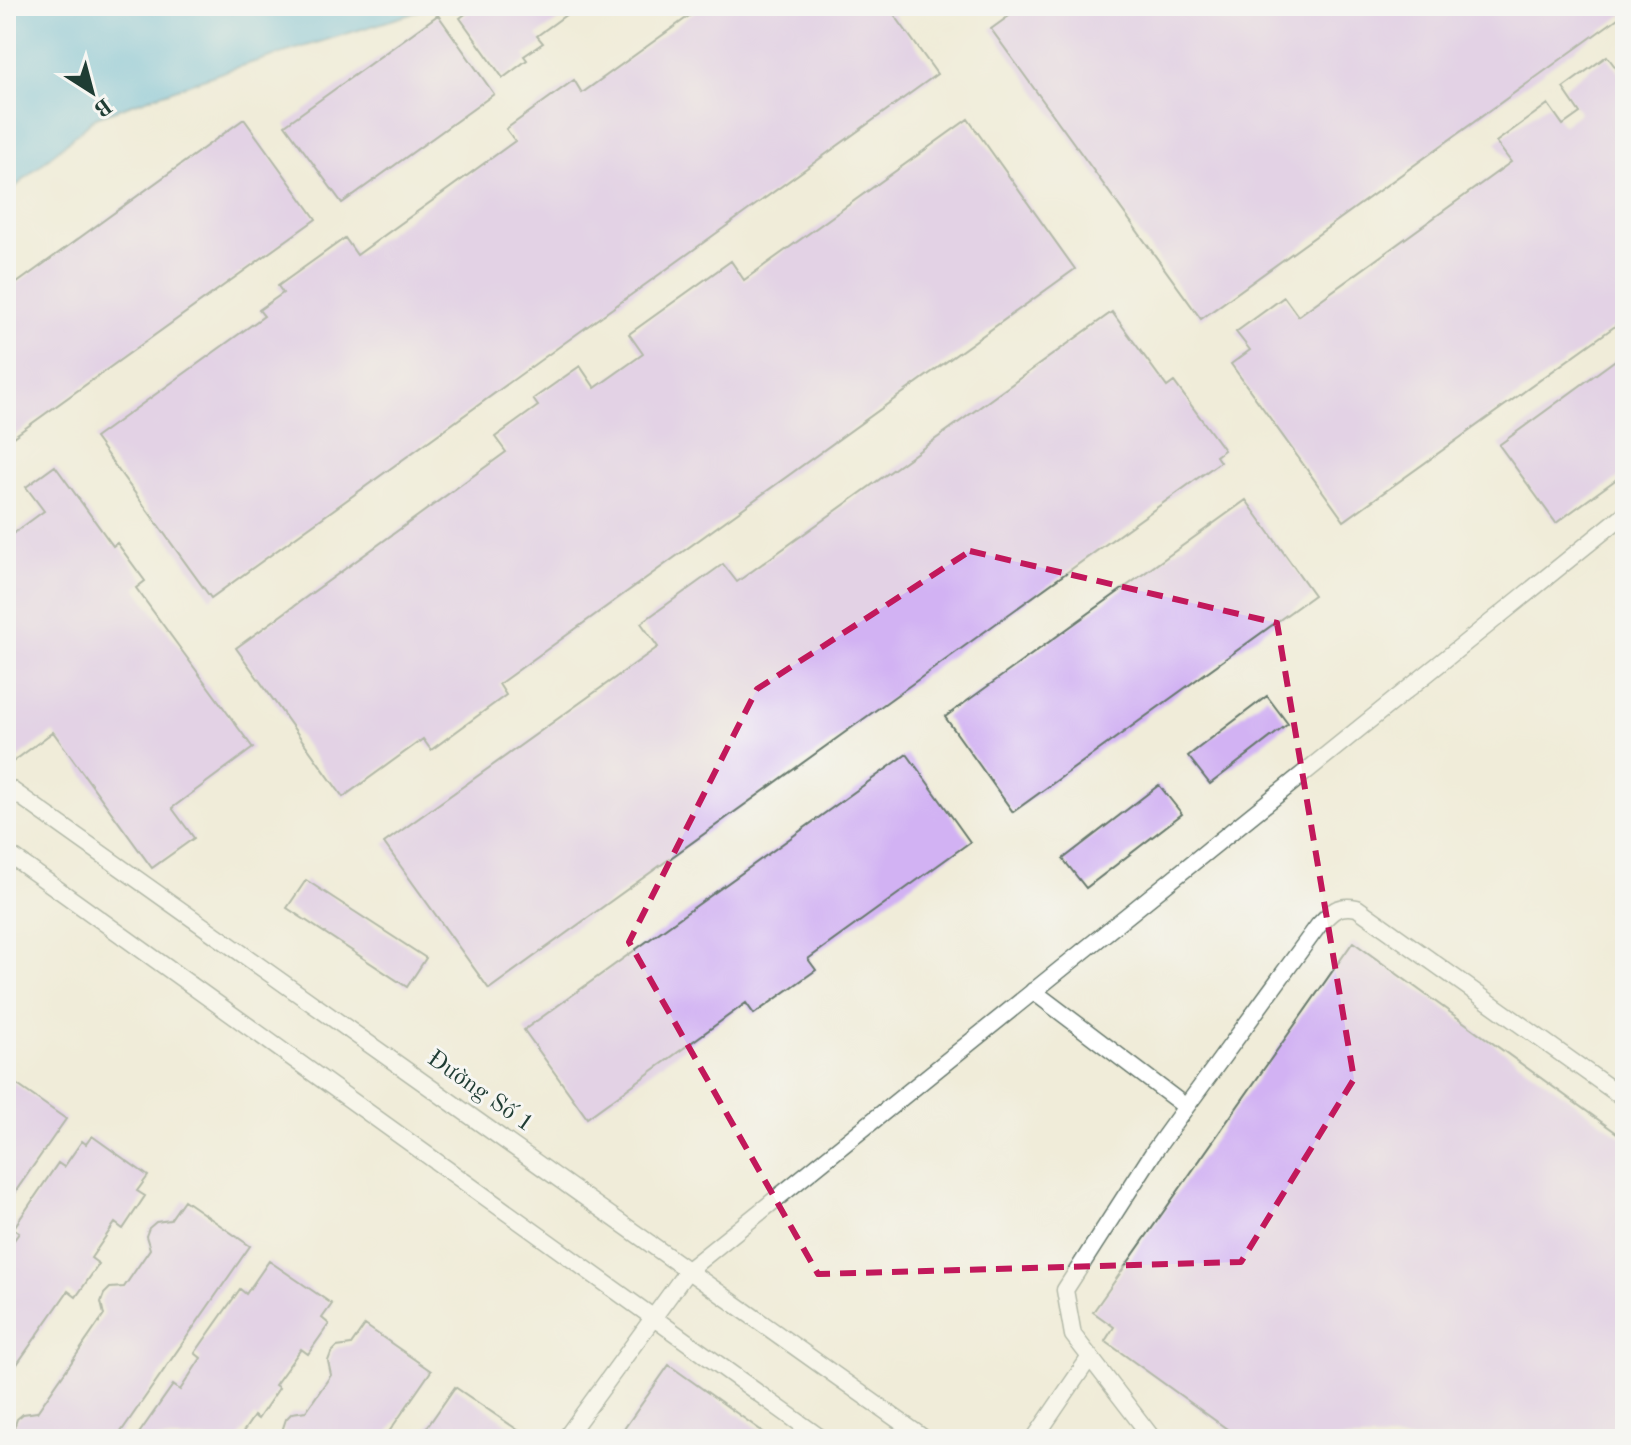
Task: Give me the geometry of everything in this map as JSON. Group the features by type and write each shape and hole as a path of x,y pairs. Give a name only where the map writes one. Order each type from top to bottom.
{"lane":[{"path":"565,1439 688,1270 1625,514"},
{"name":"Đường Số 1","path":"6,786 925,1439"},
{"path":"6,852 822,1439"},
{"path":"1153,1439 1073,1335 1065,1290 1155,1150 1329,913 1344,905 1357,908 1625,1099"},
{"path":"1033,991 1186,1107"},
{"path":"1034,1439 1090,1357"}],"highlighted area":[{"path":"970,551 1277,623 1354,1079 1241,1262 818,1274 629,942 757,689"}],"water":[{"path":"6,6 428,6 411,14 231,69 96,117 6,195"}],"building":[{"path":"476,6 578,6 537,36 543,43 524,56 527,60 503,78 460,18"},
{"path":"703,6 888,6 937,74 211,598 95,438 264,316 259,310 283,293 278,286 345,238 357,255 515,141 506,129 574,80 582,93"},
{"path":"1023,6 1625,6 1625,13 1201,319 991,29"},
{"path":"438,15 494,94 342,203 285,125"},
{"path":"1607,56 1625,80 1625,319 1344,521 1231,364 1250,350 1236,332 1284,297 1298,316 1511,162 1496,142 1548,104 1563,125 1580,113 1563,88"},
{"path":"244,119 316,219 6,442 6,291"},
{"path":"968,119 1075,269 499,684 506,695 431,750 423,739 343,797 236,648 506,452 495,437 538,406 533,399 580,366 595,388 643,354 629,334 731,261 744,280"},
{"path":"1112,312 1167,387 1174,382 1224,450 1216,456 1220,462 489,989 384,843 658,647 641,623 723,564 737,582"},
{"path":"1625,353 1625,473 1556,523 1499,445"},
{"path":"55,466 113,546 117,543 145,581 136,588 253,748 172,808 194,838 152,868 53,732 6,767 6,531 10,536 44,511 26,487"},
{"path":"1246,500 1314,595 1013,812 945,717"},
{"path":"1267,696 1288,724 1210,784 1188,756"},
{"path":"907,754 970,842 808,959 816,970 754,1014 746,1003 587,1118 524,1030"},
{"path":"1159,785 1182,814 1086,888 1063,859"},
{"path":"306,880 426,958 407,987 287,908"},
{"path":"1353,942 1625,1139 1625,1439 1241,1439 1105,1341 1114,1327 1093,1312"},
{"path":"6,1077 66,1119 6,1205"},
{"path":"92,1136 148,1176 137,1191 145,1196 123,1229 115,1223 91,1258 99,1264 76,1297 68,1291 6,1380 6,1251 19,1233 13,1229 58,1163 64,1167 82,1141 86,1144"},
{"path":"184,1200 250,1246 116,1439 16,1439 14,1428 17,1419 23,1414 37,1412 104,1315 101,1302 104,1294 110,1288 124,1287 150,1249 146,1236 149,1228 156,1222 170,1220"},
{"path":"269,1261 332,1304 322,1318 329,1324 308,1354 301,1349 275,1385 279,1388 258,1419 254,1416 238,1439 135,1439 173,1385 180,1390 201,1358 195,1353 240,1289 246,1294"},
{"path":"365,1325 431,1371 384,1439 285,1439 283,1428 286,1419 292,1413 306,1411 331,1375 328,1361 331,1353 337,1347 351,1345"},
{"path":"669,1365 773,1439 617,1439"},
{"path":"455,1387 531,1439 419,1439"}]}
